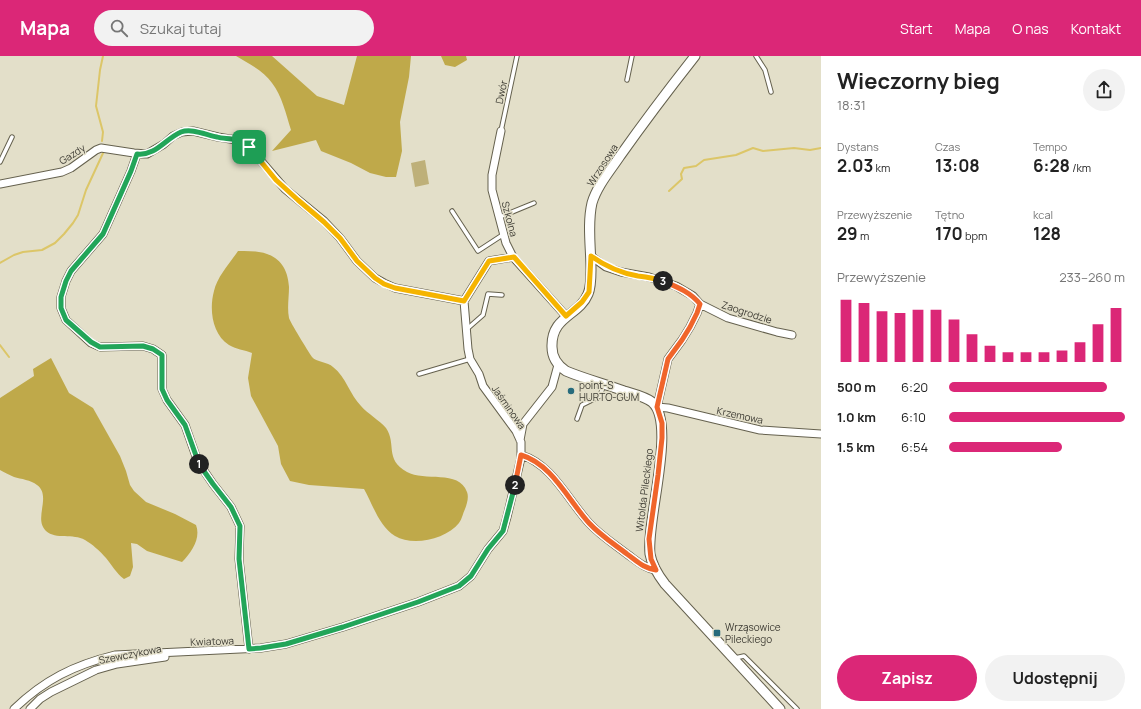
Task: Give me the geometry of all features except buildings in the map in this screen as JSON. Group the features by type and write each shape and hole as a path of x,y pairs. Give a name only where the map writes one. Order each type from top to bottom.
{"street":[{"name":"Wrzosowa","path":"558,365 552,354 552,336 557,326 582,302 589,292 591,212 597,191 650,113 695,56"},
{"name":"Gazdy","path":"1,182 62,172 72,168 101,148 137,154 147,154 164,144 173,136 182,132 189,131 218,138 236,140 249,147 285,189 324,222 340,238 357,261 375,278 384,284 395,288 464,301"},
{"name":"Szkolna","path":"501,131 492,175 492,190 506,243 514,257 566,316"},
{"path":"137,154 103,234 71,271 66,281 61,297 61,308 66,320 91,342 100,347 143,346 153,349 162,355 162,389 167,400 185,425 198,462 231,507 240,526 239,559 249,649"},
{"name":"Zaogrodzie","path":"591,256 606,267 637,276 649,277 676,286 693,296 700,304 728,318 792,335"},
{"path":"464,301 489,261 514,257"},
{"name":"Jaśminowa","path":"464,301 470,359 479,374 482,386 516,431 520,440 521,455"},
{"path":"657,407 668,359 690,327 700,304"},
{"path":"520,440 524,424 552,387 558,365 572,374 645,398 657,407"},
{"name":"Krzemowa","path":"657,407 668,408 760,430 821,434"},
{"name":"Witolda Pileckiego","path":"657,407 662,423 662,438 649,539 651,559 665,584 780,709"},
{"path":"521,455 531,458 555,479 581,514 605,537 646,568 656,570"},
{"name":"Kwiatowa","path":"14,709 46,682 94,660 115,655 249,649 286,644 418,602 459,586 471,576 488,549 503,531 521,455"},
{"name":"Szewczykowa","path":"30,709 40,699 51,692 96,670 117,664 158,657 185,655 196,651"}],"lane":[{"name":"Dwór","path":"501,131 517,56"},
{"path":"628,80 632,56"},
{"path":"756,56 765,70 771,92"},
{"path":"0,162 12,137"},
{"path":"500,217 534,203"},
{"path":"452,211 478,251 504,234"},
{"path":"467,329 483,315 488,294 502,295"},
{"path":"419,374 470,359"},
{"path":"577,419 582,405 600,396 604,384"},
{"path":"734,658 744,656 797,709"}],"shaded area":[{"path":"236,56 272,56 317,96 344,105 357,56 411,56 409,77 400,122 402,151 396,177 386,177 370,173 351,163 321,151 316,140 272,151 291,130 283,105 269,79 256,68"},
{"path":"441,56 466,56 467,60 455,67 445,65"},
{"path":"425,160 429,184 415,187 411,163"},
{"path":"238,251 257,252 273,257 279,261 287,276 289,287 289,318 296,331 312,357 316,360 331,365 345,381 357,402 386,428 391,440 393,457 400,467 414,475 449,478 463,485 468,494 467,503 462,518 453,529 429,540 411,541 402,539 389,532 385,527 364,489 309,485 290,481 281,464 278,446 251,396 248,378 252,353 229,345 223,340 215,328 213,321 212,305 216,286 221,275"},
{"path":"51,358 69,393 93,408 120,456 130,485 134,491 146,502 175,514 196,525 197,535 195,545 182,562 147,551 137,544 131,543 133,567 130,576 124,579 116,572 101,553 88,542 80,538 50,534 46,531 42,526 41,520 43,495 41,490 32,482 14,477 0,470 0,398 34,376 33,369"}],"waterway":[{"path":"102,141 103,132 96,106 103,56"},
{"path":"669,191 682,179 681,174 684,168 696,166 704,160 736,155 753,148 763,151 794,148 810,150 821,148"},
{"path":"0,263 23,252 42,250 55,243 64,234 78,215 86,190 104,151"},
{"path":"0,345 9,357"}],"place":[{"name":"point-S HURTO-GUM","path":"571,391"},
{"name":"Wrząsowice Pileckiego","path":"717,633"}],"route":[{"path":"189,131 218,138 236,140 249,147 285,189 324,222 340,238 366,271 384,284 395,288 444,296 464,301 489,261 514,257 566,316 586,298 589,292 591,256 606,267 637,276 661,280 676,286 693,296 700,304 690,327 668,359 665,366 657,407 662,423 662,438 649,539 652,564 656,570 646,568 605,537 581,514 555,479 531,458 521,455 503,531 488,549 471,576 459,586 418,602 343,627 286,644 249,649 239,559 240,526 231,507 198,462 192,441 185,425 167,400 162,389 162,355 153,349 143,346 113,348 100,347 91,342 66,320 61,308 61,297 71,271 103,234 112,216 137,154 147,154 154,151 173,136 189,131"}]}
